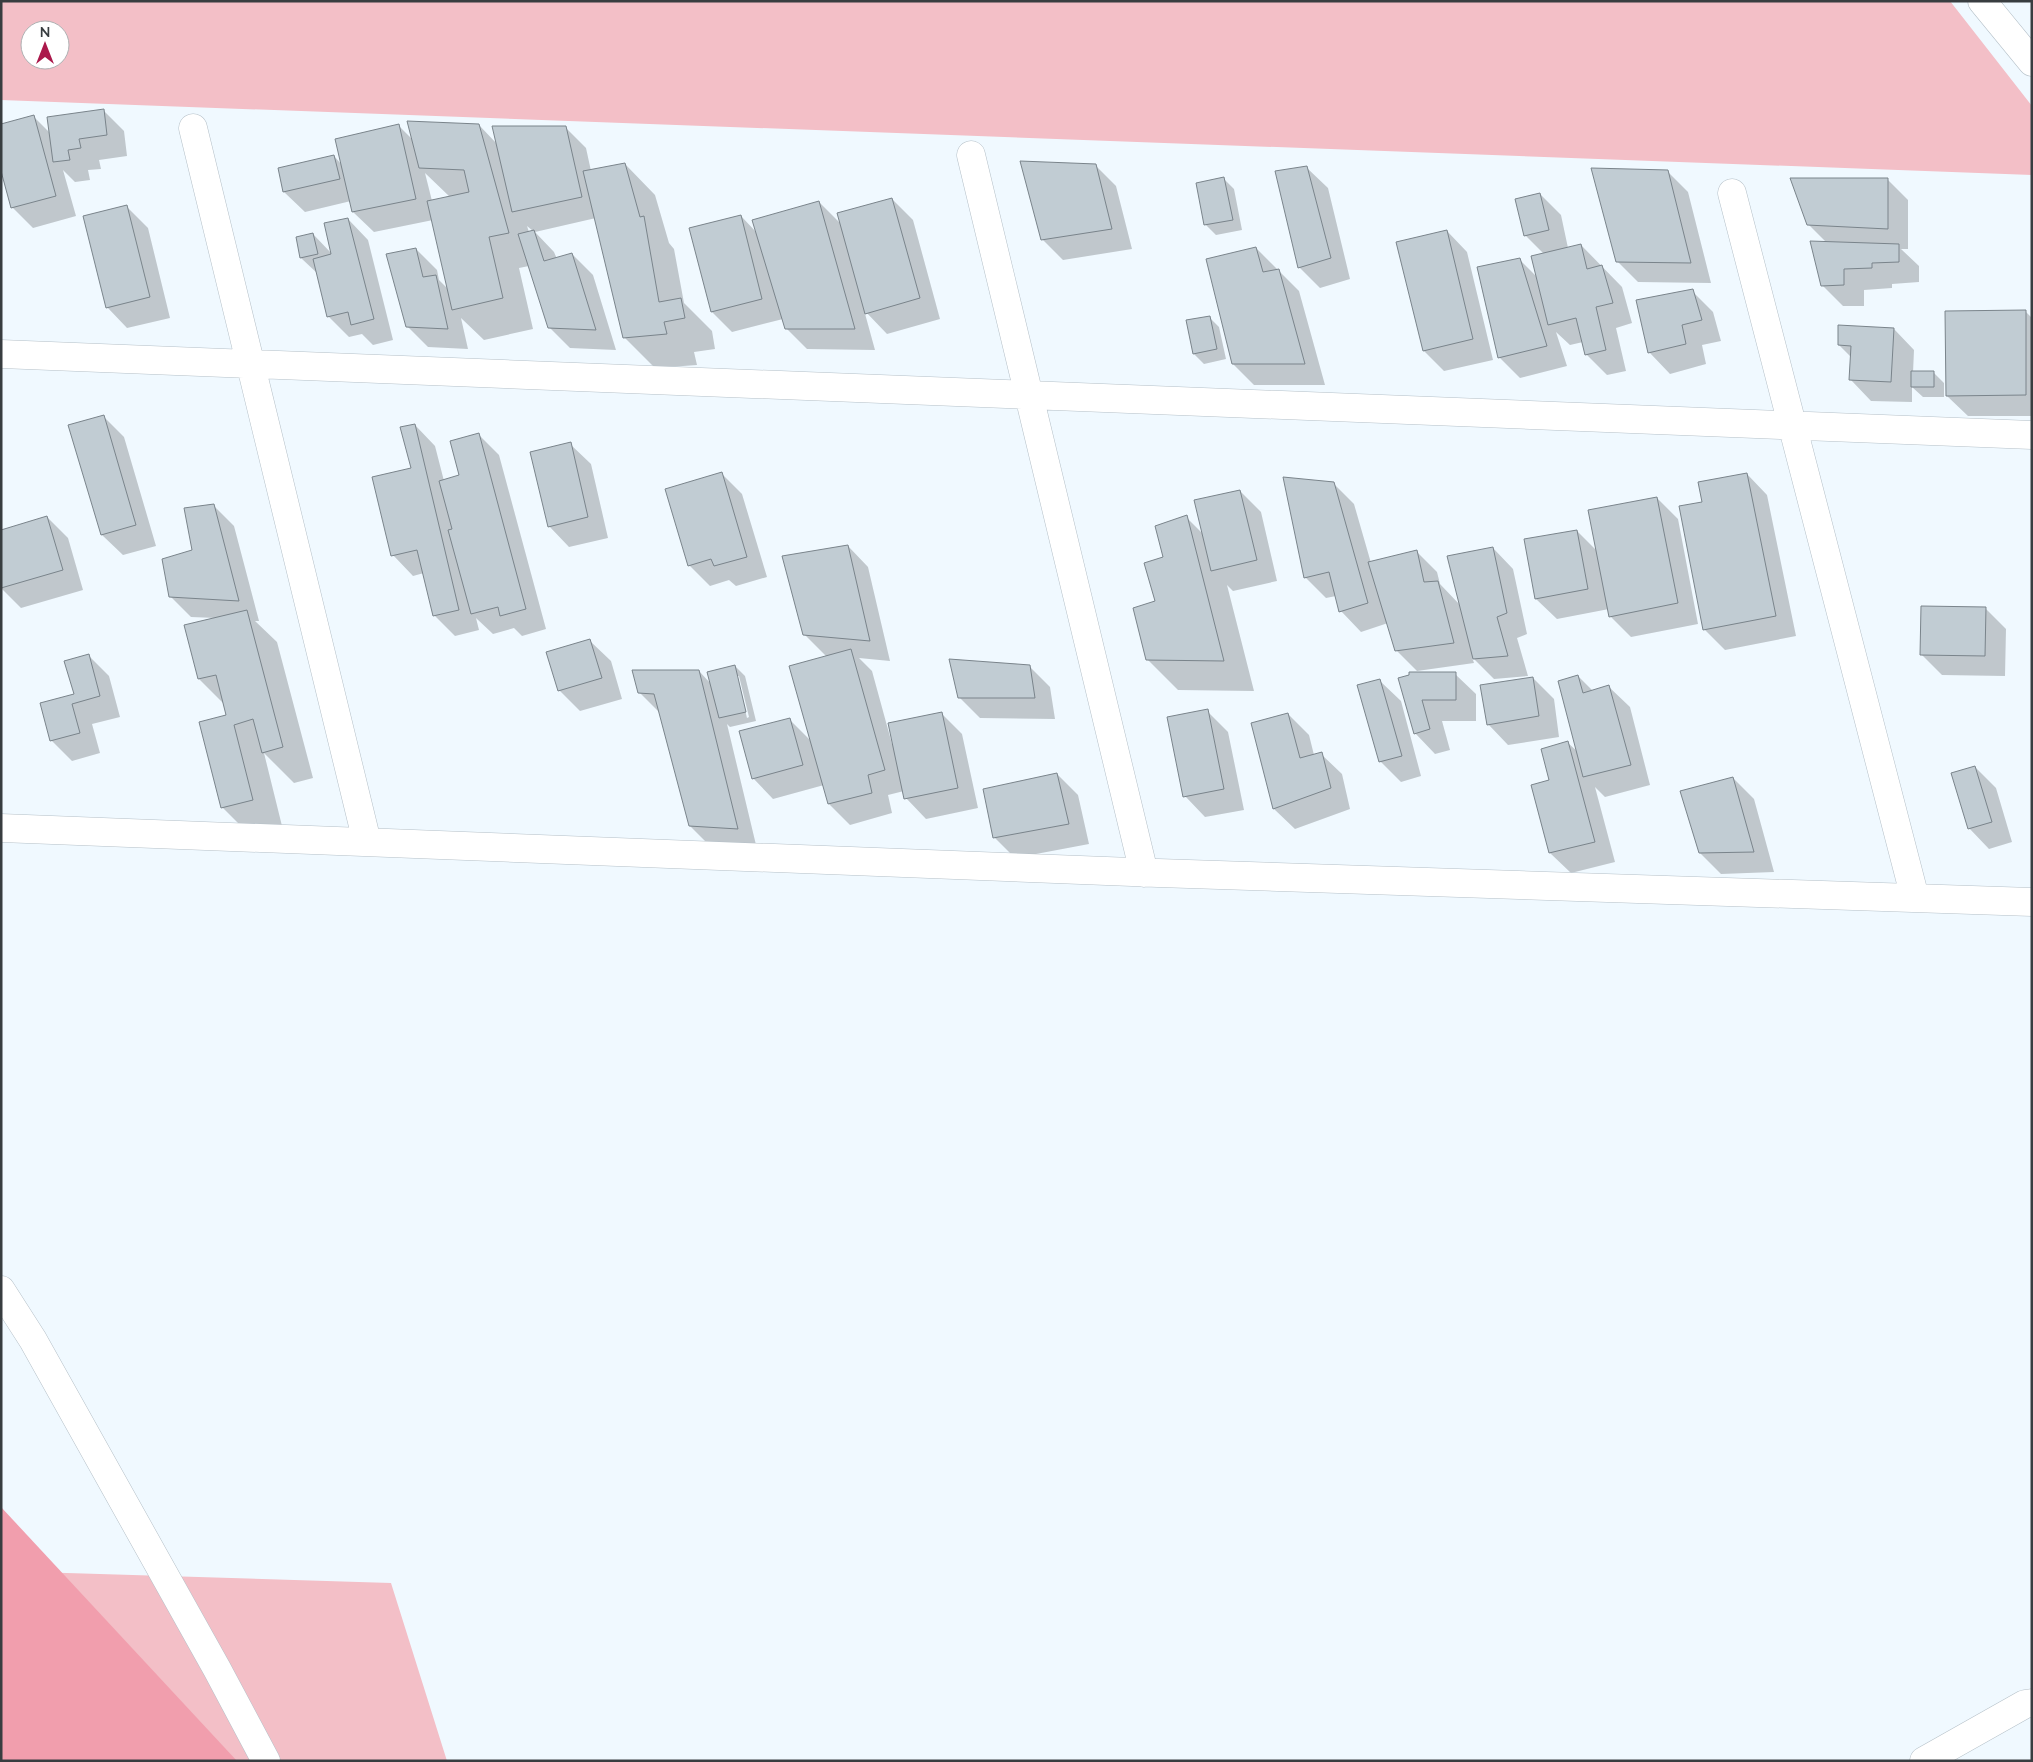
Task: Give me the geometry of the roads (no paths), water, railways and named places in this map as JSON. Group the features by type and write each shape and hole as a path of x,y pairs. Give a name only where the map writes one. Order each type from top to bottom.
{"street":[{"path":"1982,1 2032,62"},
{"path":"192,128 367,842"},
{"path":"971,155 1144,873"},
{"path":"1732,193 1915,898"},
{"path":"1,354 250,362 1029,396 2032,435"},
{"path":"1,828 1144,873 2032,902"},
{"path":"1,1290 33,1340 218,1669 266,1761"},
{"path":"1924,1761 2024,1704 2032,1703"}]}
